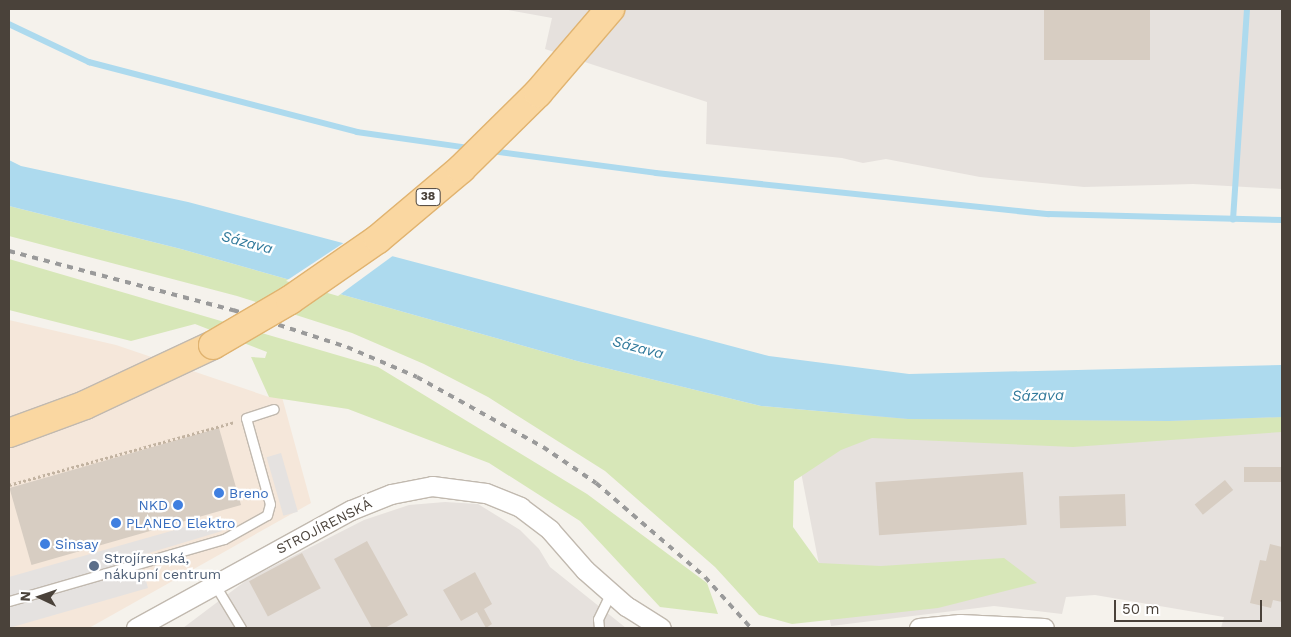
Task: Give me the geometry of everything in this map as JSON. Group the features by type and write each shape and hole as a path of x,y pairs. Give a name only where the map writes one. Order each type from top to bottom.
{"main road":[{"name":"38","path":"9,433 85,406 213,345 290,300 393,227 461,169 538,93 610,9"}],"street":[{"name":"STROJÍRENSKÁ","path":"136,628 350,510 391,494 446,486 486,493 534,516 611,592 661,628"},
{"path":"919,628 960,624 1044,628"}],"lane":[{"path":"9,601 224,539 266,515 270,504 246,418 274,409"},
{"path":"215,585 241,628"},
{"path":"599,628 598,619 611,592"}],"path":[{"path":"9,485 246,418"}],"shaded area":[{"path":"503,9 1282,9 1282,189 1193,184 1084,187 980,177 886,159 863,163 842,158 706,144 707,102 545,49 552,18"},
{"path":"9,320 116,345 269,397 282,397 311,503 89,628 9,628"},
{"path":"802,414 1282,417 1282,628 1221,628 1224,617 1095,595 1066,597 1062,614 994,606 831,626 798,457"},
{"path":"281,453 298,512 283,516 267,457"},
{"path":"445,502 478,504 520,530 539,549 550,567 626,628 183,628 248,579 364,520 409,505"},
{"name":"Strojírenská, nákupní centrum","path":"217,518 222,531 139,556 148,588 9,628 9,577"}],"green space":[{"path":"9,206 181,249 577,361 761,406 908,419 1169,421 1282,417 1282,432 1073,447 872,438 841,450 794,481 793,527 819,563 881,566 1004,558 1037,583 938,608 792,624 759,615 715,567 605,471 488,397 424,364 352,333 237,296 9,236"},
{"path":"9,259 378,367 587,494 707,583 718,614 660,607 580,521 489,463 348,409 269,397 251,357 265,358 267,352 195,324 131,341 9,310"}],"water":[{"name":"Sázava","path":"9,160 21,166 188,202 769,356 909,374 1282,365 1282,417 1169,421 908,419 761,406 577,361 181,249 9,206"}],"pier":[{"path":"345,242 394,255 338,296 286,281"}],"building":[{"path":"1044,9 1150,9 1150,60 1044,60"},
{"path":"219,428 241,505 31,565 9,488"},
{"path":"1244,467 1282,467 1282,482 1244,482"},
{"path":"1023,472 1027,525 879,535 875,482"},
{"path":"1225,480 1233,490 1203,515 1195,505"},
{"path":"1125,494 1126,526 1060,528 1059,496"},
{"path":"367,541 408,615 385,628 372,628 334,559"},
{"path":"1270,544 1282,547 1282,602 1273,600 1271,608 1250,603 1260,560 1266,561"},
{"path":"302,553 321,588 268,616 249,581"},
{"path":"475,572 492,604 484,609 492,624 486,628 477,612 461,621 443,590"}],"waterway":[{"path":"1233,220 1247,9"},
{"path":"9,24 89,62 357,132 470,148"},
{"path":"492,151 656,173 1049,214 1282,220"}],"railway":[{"path":"9,251 233,310 347,347 417,377 543,447 596,483 705,577 751,628"}],"place":[{"name":"Breno","path":"219,493"},
{"name":"NKD","path":"178,505"},
{"name":"PLANEO Elektro","path":"116,523"},
{"name":"Sinsay","path":"45,544"},
{"name":"Strojírenská, nákupní centrum","path":"94,566"}]}
